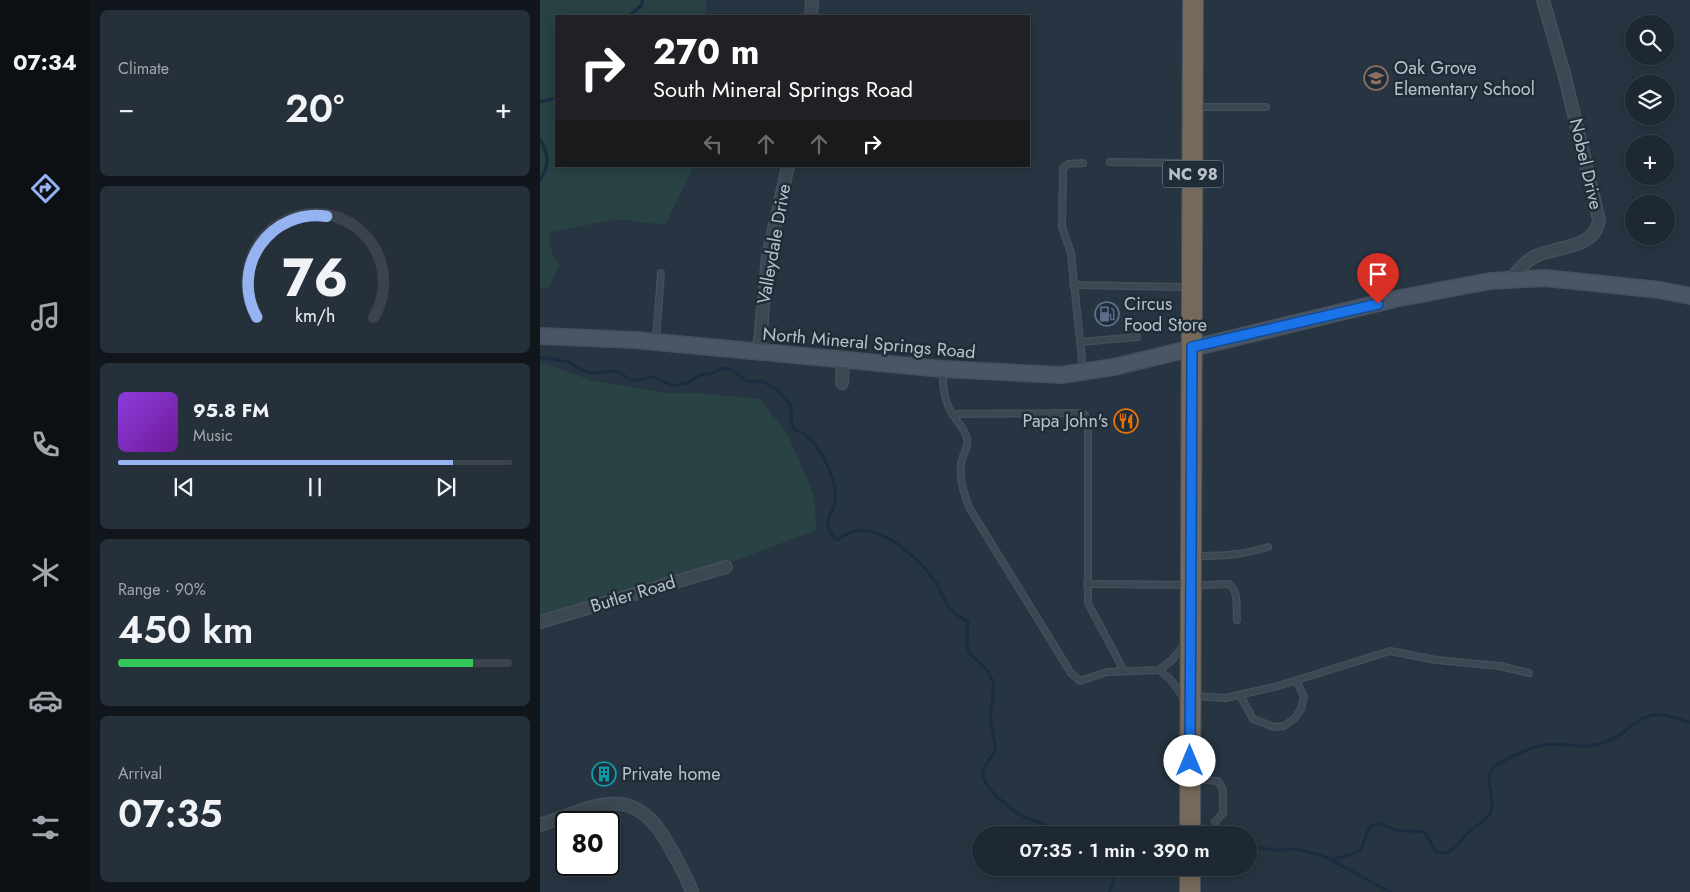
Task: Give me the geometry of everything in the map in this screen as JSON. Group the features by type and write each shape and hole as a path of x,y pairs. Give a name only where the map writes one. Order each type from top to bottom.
{"highway":[{"name":"NC 98","path":"1190,826 1193,0"},
{"path":"1190,876 1190,892"}],"street":[{"path":"811,15 812,0"},
{"name":"Nobel Drive","path":"1512,279 1522,265 1534,257 1581,243 1591,238 1598,227 1599,220 1565,78 1543,0"},
{"name":"Valleydale Drive","path":"759,352 768,256 788,167"},
{"name":"North Mineral Springs Road","path":"540,336 656,342 943,369 1047,376 1083,373 1404,298 1472,284 1512,279 1545,278 1578,281 1660,290 1690,296"},
{"path":"842,383 843,360"},
{"name":"Butler Road","path":"540,622 726,567"},
{"path":"540,825 608,804 627,804 637,808 653,820 661,830 688,880 692,892"}],"lane":[{"path":"1193,107 1266,107"},
{"path":"1110,162 1193,163"},
{"path":"1083,163 1068,164 1063,168 1062,228 1071,253 1083,373"},
{"path":"656,342 661,273"},
{"path":"1073,285 1180,287"},
{"path":"1080,342 1138,337"},
{"path":"943,369 942,386 945,400 952,414 964,430 967,440 967,448 961,462 960,477 970,509 1071,673 1080,681 1107,672 1159,670 1170,679 1190,703 1240,695 1390,651 1436,660 1500,666 1530,673"},
{"path":"952,414 1080,413 1086,415 1088,426 1087,584 1089,608 1124,670"},
{"path":"1191,556 1229,556 1268,547"},
{"path":"1087,584 1229,584 1235,593 1237,620"},
{"path":"1159,670 1182,650 1191,633"},
{"path":"1240,695 1253,719 1274,727 1284,726 1294,719 1301,709 1304,696 1296,680"},
{"path":"1190,778 1218,781 1223,790 1223,813 1215,822"}],"green space":[{"path":"540,0 706,0 706,15 555,15 555,167 694,167 665,225 615,219 548,233 553,256 560,265 549,287 540,288"},
{"path":"540,362 590,380 666,393 698,393 760,399 788,435 813,493 817,530 726,564 540,619"}],"waterway":[{"path":"630,15 642,5 642,0"},
{"path":"540,102 555,98"},
{"path":"540,139 547,155 547,164 540,180"},
{"path":"540,357 569,362 590,373 617,371 632,381 654,377 673,386 687,383 702,374 711,374 723,368 732,370 747,381 764,382 776,389 790,404 793,429 802,433 818,448 829,469 835,492 835,505 828,521 832,535 837,540 851,532 862,530 874,532 898,544 927,571 952,611 968,622 967,647 971,655 986,669 994,683 990,718 996,750 983,770 985,782 995,795 1014,811 1047,826"},
{"path":"1332,859 1350,855 1361,850 1369,828 1379,823 1395,830 1425,832 1436,851 1446,852 1455,847 1469,831 1489,815 1492,806 1489,777 1494,767 1505,760 1529,749 1550,744 1583,746 1610,741 1640,720 1653,715 1667,716 1690,722"},
{"path":"1257,848 1278,850 1297,849 1324,856 1390,892"},
{"path":"1109,892 1113,876"}],"place":[{"name":"Oak Grove Elementary School","path":"1376,78"},
{"name":"Circus Food Store","path":"1107,314"},
{"name":"Papa John's","path":"1126,421"},
{"name":"Private home","path":"604,774"}],"route":[{"path":"1190,761 1192,347 1378,304"}]}
